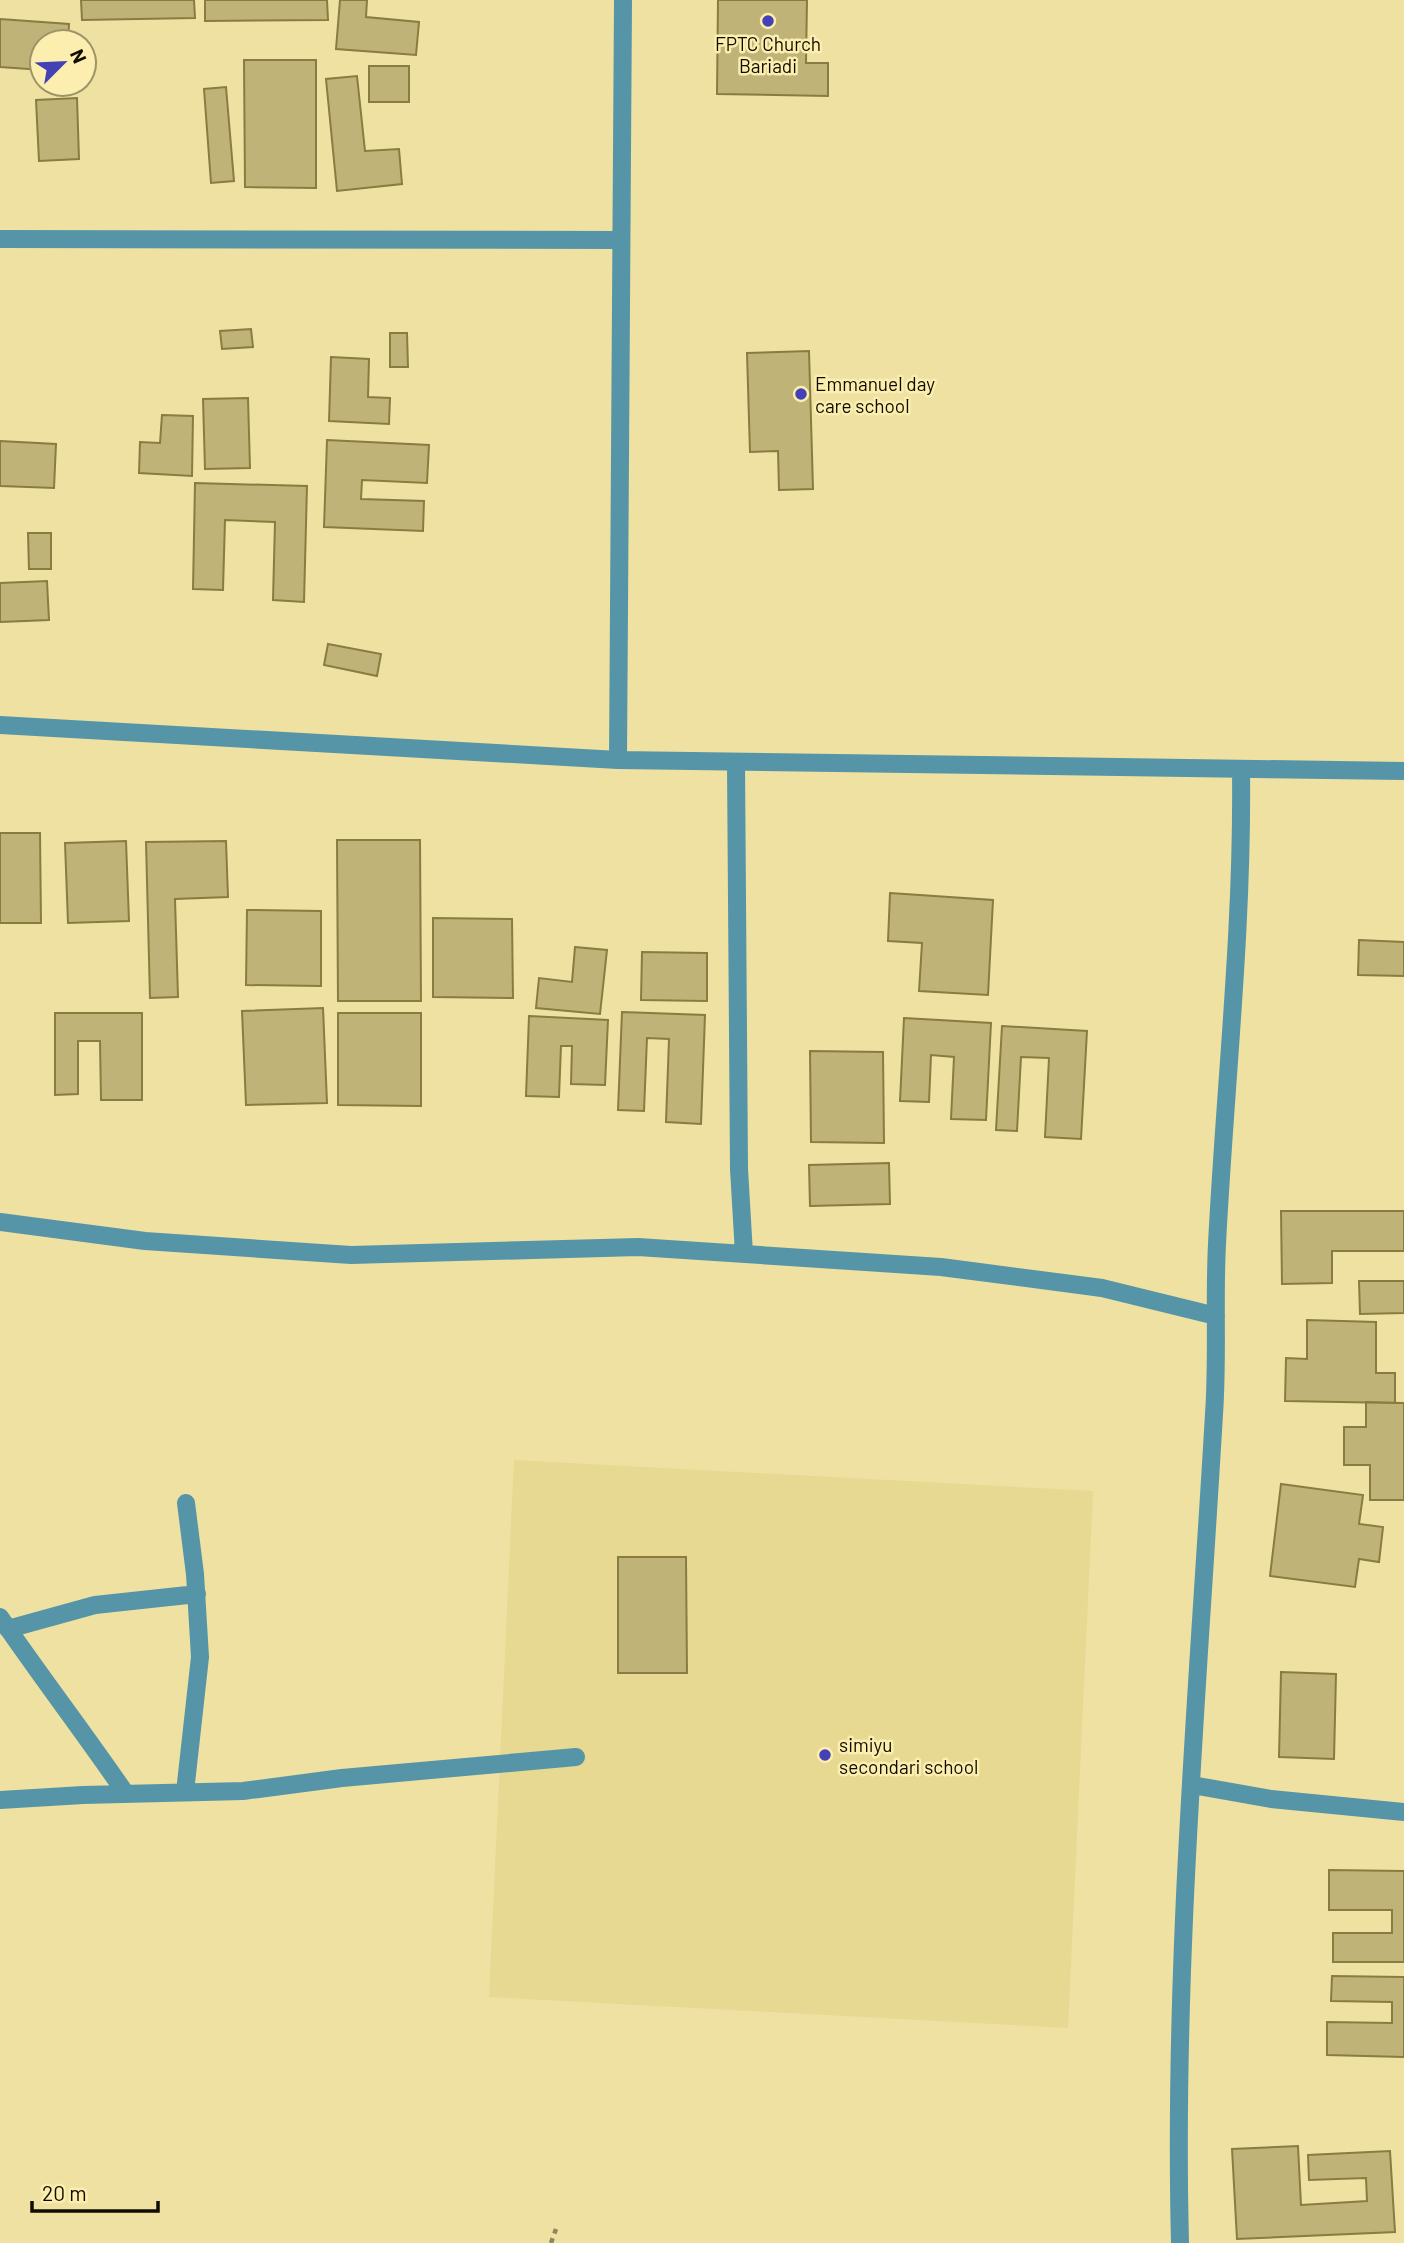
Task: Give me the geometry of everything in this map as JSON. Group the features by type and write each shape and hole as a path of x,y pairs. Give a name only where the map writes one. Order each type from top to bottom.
{"street":[{"path":"618,760 623,0"},
{"path":"0,239 621,240"},
{"path":"0,725 618,760 1404,772"},
{"path":"736,763 739,1169 744,1254"},
{"path":"1180,2243 1177,2120 1192,1785 1215,1408 1216,1246 1242,861 1241,771"},
{"path":"0,1222 145,1241 351,1255 638,1247 942,1268 1102,1288 1216,1316"},
{"path":"186,1503 197,1594 200,1657 186,1792"},
{"path":"126,1794 4,1623 95,1605 197,1594"},
{"path":"0,1800 243,1791 342,1778 576,1757"},
{"path":"1192,1785 1270,1799 1404,1812"}],"path":[{"path":"551,2243 556,2229"}],"shaded area":[{"path":"514,1460 1093,1491 1068,2028 489,1997"}],"building":[{"path":"81,0 194,0 195,18 82,20"},
{"path":"205,0 327,0 328,20 205,21"},
{"path":"340,0 367,0 366,17 419,22 416,55 336,49"},
{"path":"718,0 807,0 806,63 828,63 828,96 717,94"},
{"path":"0,19 69,24 69,28 28,28 28,69 0,67"},
{"path":"244,60 316,60 316,188 245,187"},
{"path":"369,66 409,66 409,102 369,102"},
{"path":"357,76 365,151 399,149 402,184 337,191 326,79"},
{"path":"226,87 234,181 211,183 204,89"},
{"path":"77,98 79,159 39,161 36,100"},
{"path":"251,329 253,347 222,349 220,331"},
{"path":"390,333 407,333 408,367 390,367"},
{"name":"Emmanuel day care school","path":"809,351 813,489 779,490 778,451 750,452 747,353"},
{"path":"331,357 369,359 368,397 390,398 389,424 329,421"},
{"path":"248,398 250,468 205,469 203,399"},
{"path":"162,415 193,416 192,476 139,473 140,442 160,443"},
{"path":"327,440 429,445 427,483 362,480 361,499 424,501 423,531 324,527"},
{"path":"0,441 56,444 54,488 0,486"},
{"path":"195,483 307,486 304,602 273,600 275,522 225,520 223,590 193,589"},
{"path":"28,533 51,533 51,569 29,569"},
{"path":"47,581 49,620 0,622 0,583"},
{"path":"328,644 381,654 377,676 324,665"},
{"path":"0,833 40,833 41,923 0,923"},
{"path":"337,840 420,840 421,1001 338,1001"},
{"path":"126,841 129,921 68,923 65,843"},
{"path":"226,841 228,897 175,899 178,997 150,998 146,842"},
{"path":"890,893 993,900 988,995 919,991 922,943 888,941"},
{"path":"247,910 321,911 321,986 246,985"},
{"path":"433,918 512,919 513,998 433,997"},
{"path":"1359,940 1404,942 1404,976 1358,975"},
{"path":"575,947 607,950 600,1014 536,1008 539,978 572,982"},
{"path":"642,952 707,953 707,1001 641,1000"},
{"path":"323,1008 327,1103 246,1105 242,1011"},
{"path":"622,1012 705,1015 701,1124 666,1122 669,1039 647,1038 644,1111 618,1110"},
{"path":"55,1013 142,1013 142,1100 101,1100 100,1041 78,1041 78,1094 55,1095"},
{"path":"338,1013 421,1013 421,1106 338,1105"},
{"path":"529,1016 608,1020 605,1085 571,1084 572,1046 561,1046 559,1097 526,1096"},
{"path":"904,1018 991,1023 986,1120 951,1119 954,1057 931,1055 929,1102 900,1101"},
{"path":"1002,1026 1087,1031 1081,1139 1045,1137 1049,1058 1021,1057 1017,1131 996,1130"},
{"path":"810,1051 883,1052 884,1143 811,1142"},
{"path":"889,1163 890,1204 810,1206 809,1165"},
{"path":"1281,1211 1404,1211 1404,1251 1332,1251 1332,1283 1282,1284"},
{"path":"1359,1281 1404,1281 1404,1313 1360,1314"},
{"path":"1307,1320 1376,1322 1376,1373 1395,1373 1395,1403 1285,1401 1286,1358 1307,1359"},
{"path":"1366,1402 1404,1403 1404,1500 1370,1500 1370,1465 1344,1465 1344,1427 1366,1427"},
{"path":"1281,1484 1363,1495 1359,1524 1383,1527 1379,1562 1359,1559 1355,1587 1270,1576"},
{"path":"618,1557 686,1557 687,1673 618,1673"},
{"path":"1281,1672 1336,1674 1334,1759 1279,1757"},
{"path":"1329,1870 1404,1871 1404,1962 1333,1962 1333,1933 1392,1933 1392,1910 1329,1910"},
{"path":"1332,1976 1404,1977 1404,2057 1327,2055 1327,2022 1392,2023 1392,2002 1331,2001"},
{"path":"1298,2146 1301,2205 1367,2201 1366,2178 1309,2180 1308,2155 1390,2151 1395,2232 1237,2239 1232,2149"}],"place":[{"name":"FPTC Church Bariadi","path":"768,21"},
{"name":"Emmanuel day care school","path":"801,394"},
{"name":"simiyu secondari school","path":"825,1755"}]}
